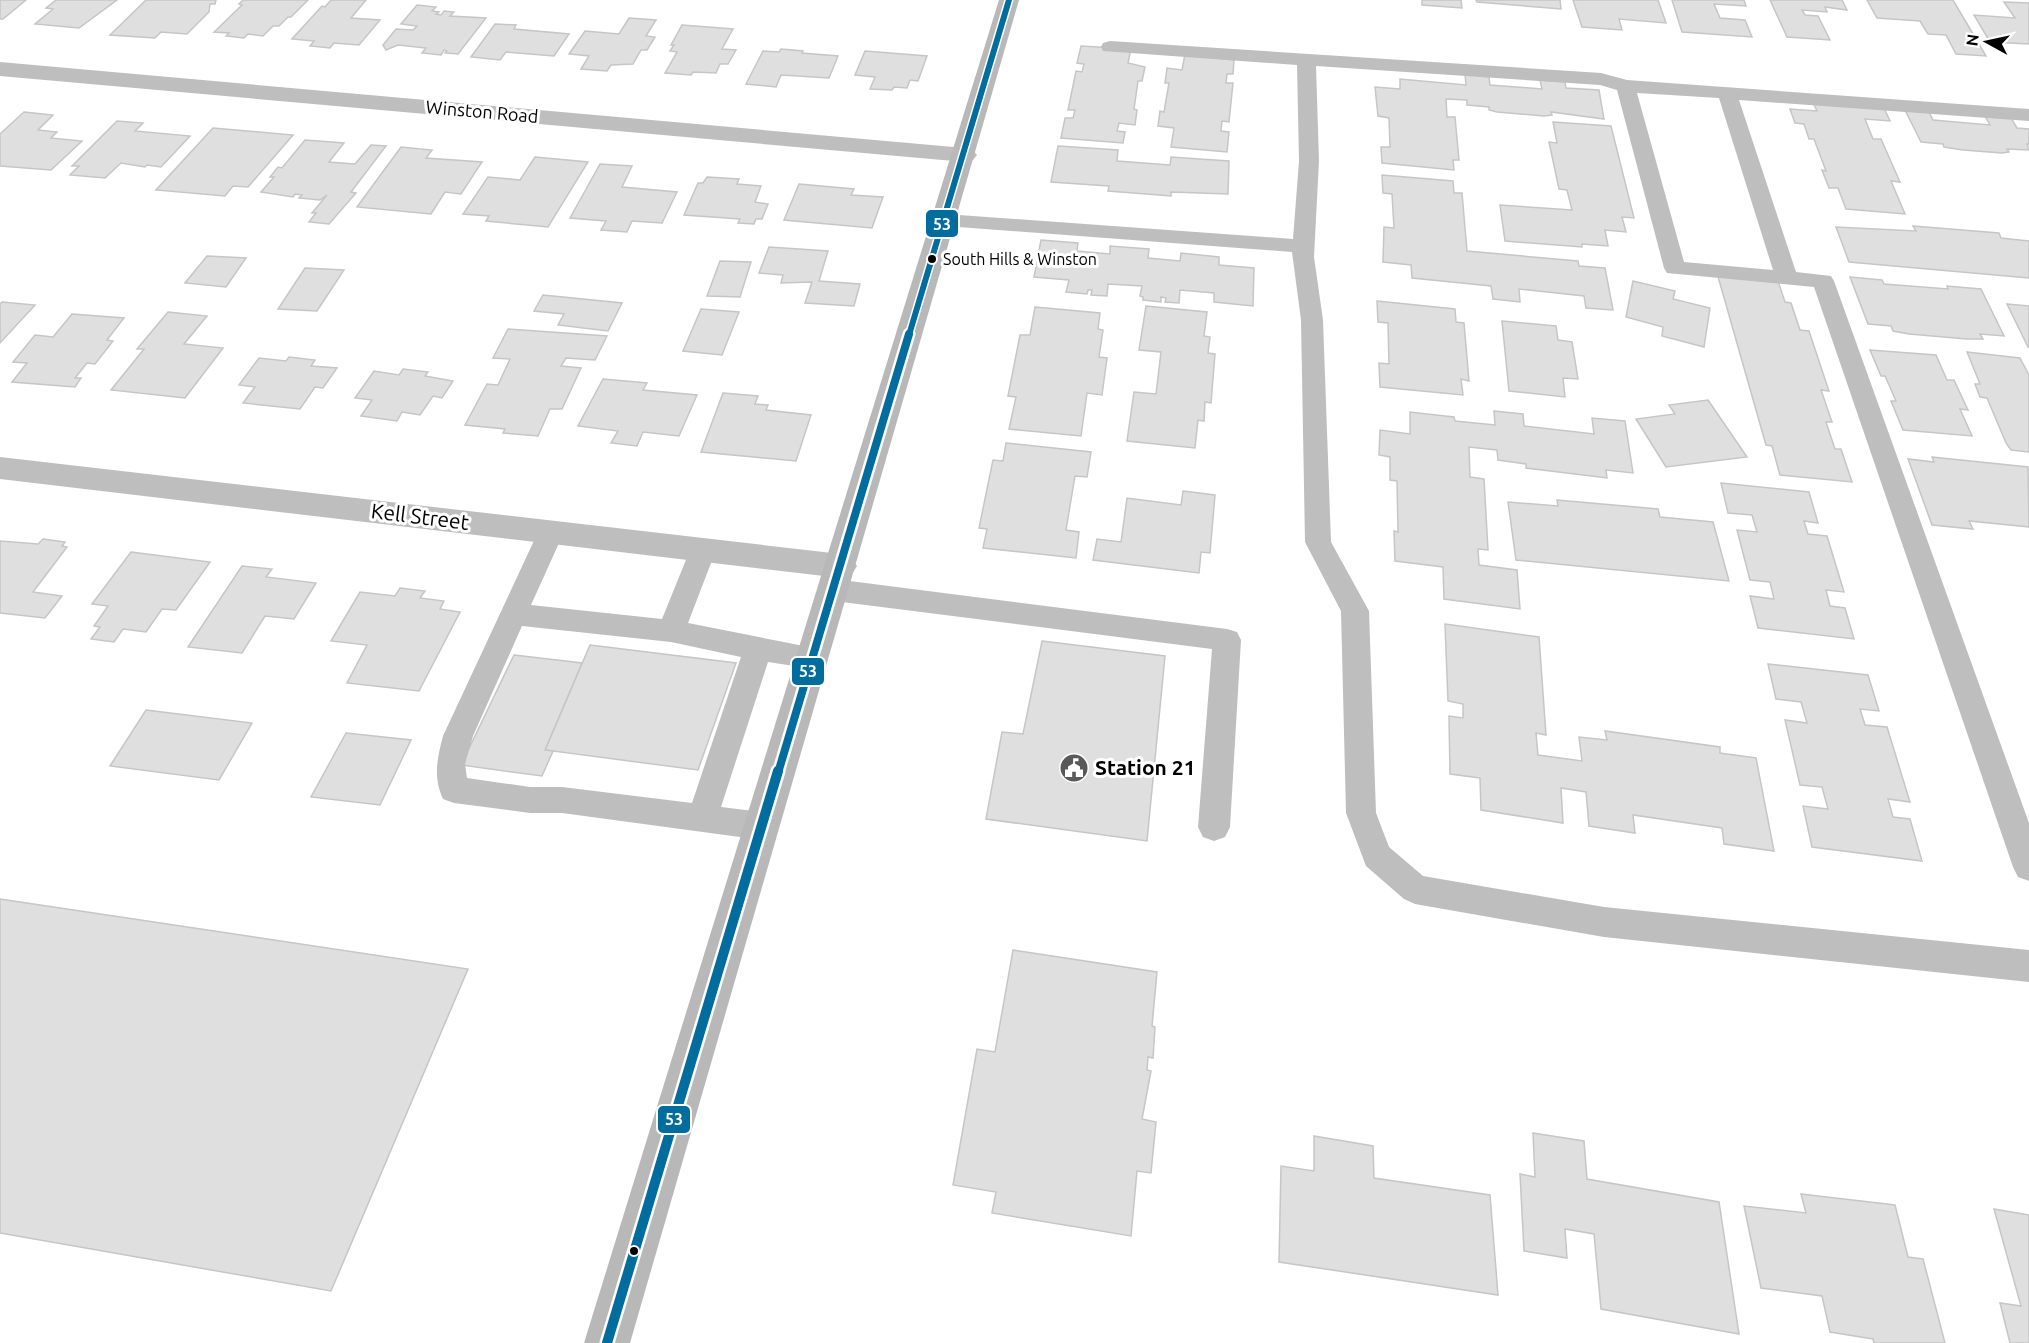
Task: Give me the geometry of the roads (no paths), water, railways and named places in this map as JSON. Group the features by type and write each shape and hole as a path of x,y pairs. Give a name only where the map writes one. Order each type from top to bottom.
{"street":[{"path":"607,1343 965,155 1009,0"},
{"name":"Winston Road","path":"0,69 965,155"},
{"name":"Kell Street","path":"0,468 703,550 837,578"}],"lane":[{"path":"1110,47 1601,79 1626,86 2029,115"},
{"path":"1306,60 1309,161 1303,257 1312,320 1318,542 1354,611 1361,813 1377,856 1415,889 1604,922 2029,966"},
{"path":"1626,86 1675,268 1823,281 2029,867"},
{"path":"1727,93 1787,278"},
{"path":"945,220 1304,246"},
{"path":"551,532 458,736 450,764 454,790 530,800 561,800 762,826"},
{"path":"671,631 703,550"},
{"path":"837,578 1227,640 1214,827"},
{"path":"513,614 671,631 814,658"},
{"path":"702,818 758,649"}],"place":[{"name":"South Hills & Winston","path":"932,259"},
{"name":"Station 21","path":"1074,768"}]}
